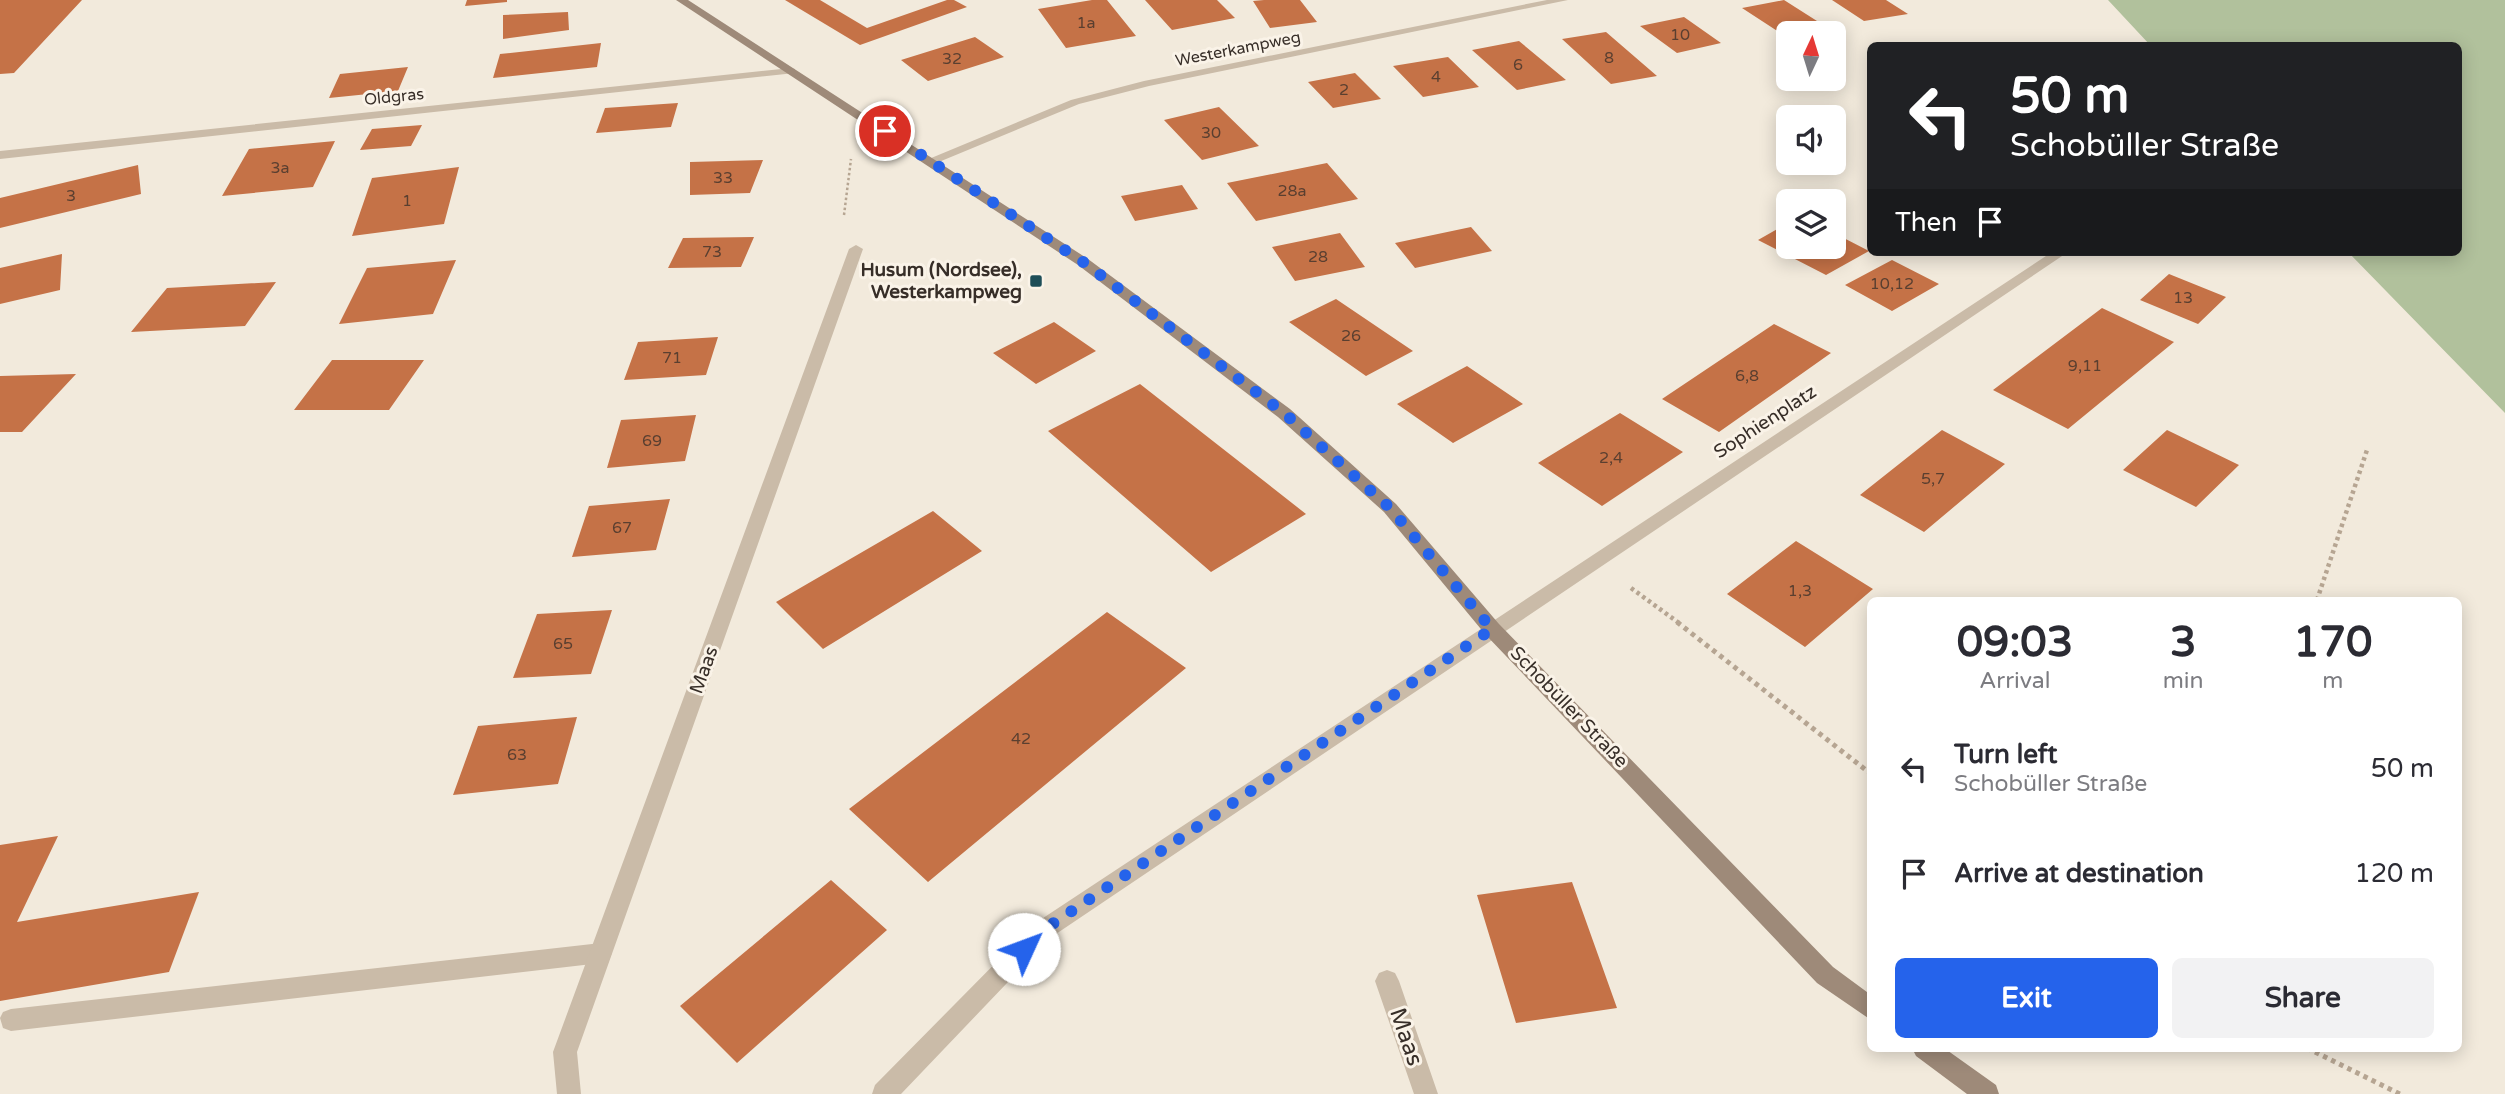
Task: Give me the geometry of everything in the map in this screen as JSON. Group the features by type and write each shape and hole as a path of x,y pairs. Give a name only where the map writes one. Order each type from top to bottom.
{"main road":[{"name":"Schobüller Straße","path":"681,0 1083,262 1284,413 1390,508 1492,629 1825,975 1867,1006"},
{"path":"1929,1052 1987,1094"}],"street":[{"name":"Westerkampweg","path":"930,161 1075,102 1147,83 1563,0"},
{"name":"Oldgras","path":"0,155 791,71"},
{"name":"Maas","path":"569,1094 565,1052 856,249"},
{"name":"Sophienplatz","path":"1492,629 2054,256"},
{"path":"884,1094 1042,931 1492,629"},
{"path":"11,1020 601,953"},
{"name":"Maas","path":"1387,981 1426,1094"}],"path":[{"path":"856,249 842,211 853,144 885,131"},
{"path":"2318,597 2367,450"},
{"path":"1594,561 1701,639 1867,771"},
{"path":"2314,1052 2400,1094"}],"green space":[{"path":"2108,0 2505,0 2505,413 2352,256 2462,256 2462,42 2147,42"}],"building":[{"path":"0,0 82,0 14,73 0,74"},
{"path":"467,0 507,0 507,2 465,6"},
{"path":"785,0 820,0 867,28 947,0 954,0 967,7 860,45"},
{"path":"1107,0 1136,36 1066,48 1038,9"},
{"path":"1145,0 1217,0 1235,18 1172,30"},
{"path":"1300,0 1317,22 1270,28 1253,1"},
{"path":"1784,0 1817,21 1776,21 1776,30 1742,8"},
{"path":"1832,0 1886,0 1908,14 1864,21"},
{"path":"568,12 569,30 503,39 503,15"},
{"path":"1684,17 1721,43 1677,53 1640,26"},
{"path":"1606,32 1657,76 1611,84 1562,39"},
{"path":"975,37 1004,57 928,81 901,60"},
{"path":"1519,41 1566,80 1517,90 1472,50"},
{"path":"601,43 597,67 493,78 500,54"},
{"path":"1448,57 1479,87 1423,97 1393,66"},
{"path":"408,67 398,91 329,98 340,74"},
{"path":"1355,73 1381,99 1333,108 1308,82"},
{"path":"678,103 671,127 596,133 605,108"},
{"path":"1219,107 1259,146 1202,160 1164,120"},
{"path":"422,125 411,146 360,150 372,129"},
{"path":"335,141 313,187 222,196 249,149"},
{"path":"763,160 750,193 690,195 690,162"},
{"path":"1327,163 1358,199 1256,221 1227,183"},
{"path":"138,165 141,194 0,228 0,198"},
{"path":"459,167 444,224 352,236 372,178"},
{"path":"1182,185 1198,209 1135,221 1121,196"},
{"path":"1471,227 1492,251 1415,268 1395,243"},
{"path":"1776,230 1776,249 1758,240"},
{"path":"1340,233 1365,267 1295,281 1272,247"},
{"path":"754,237 741,267 668,268 683,238"},
{"path":"1846,239 1867,250 1867,252 1826,275 1795,259 1846,259"},
{"path":"62,254 60,290 0,304 0,268"},
{"path":"456,260 433,314 339,324 367,268"},
{"path":"1892,260 1939,284 1892,311 1845,285"},
{"path":"2169,274 2226,297 2198,324 2140,300"},
{"path":"276,282 245,326 131,332 167,288"},
{"path":"1336,299 1413,351 1366,376 1289,322"},
{"path":"2102,308 2174,342 2068,429 1993,390"},
{"path":"1054,322 1096,351 1036,384 993,353"},
{"path":"1774,324 1831,353 1719,432 1662,399"},
{"path":"718,337 706,375 624,380 638,342"},
{"path":"332,360 424,360 389,410 294,410"},
{"path":"1467,366 1523,404 1453,443 1397,404"},
{"path":"76,374 22,432 0,432 0,376"},
{"path":"1140,384 1306,514 1211,572 1048,431"},
{"path":"1620,413 1683,452 1602,506 1538,463"},
{"path":"696,415 685,461 607,468 621,420"},
{"path":"1942,430 2005,464 1924,532 1860,495"},
{"path":"2167,430 2239,465 2196,507 2123,470"},
{"path":"670,499 656,550 572,557 589,506"},
{"path":"933,511 982,551 823,649 776,602"},
{"path":"1796,541 1873,589 1805,647 1727,594"},
{"path":"612,610 591,674 513,678 537,614"},
{"path":"1107,612 1186,668 928,882 849,809"},
{"path":"577,717 558,784 453,795 478,726"},
{"path":"58,836 17,922 199,892 169,972 0,1001 0,845"},
{"path":"831,880 887,930 737,1063 680,1006"},
{"path":"1572,882 1617,1008 1516,1023 1477,895"}],"place":[{"name":"Husum (Nordsee), Westerkampweg","path":"1036,281"}],"route":[{"path":"885,131 1083,262 1284,413 1390,508 1492,629 1042,931 1024,949"}]}
